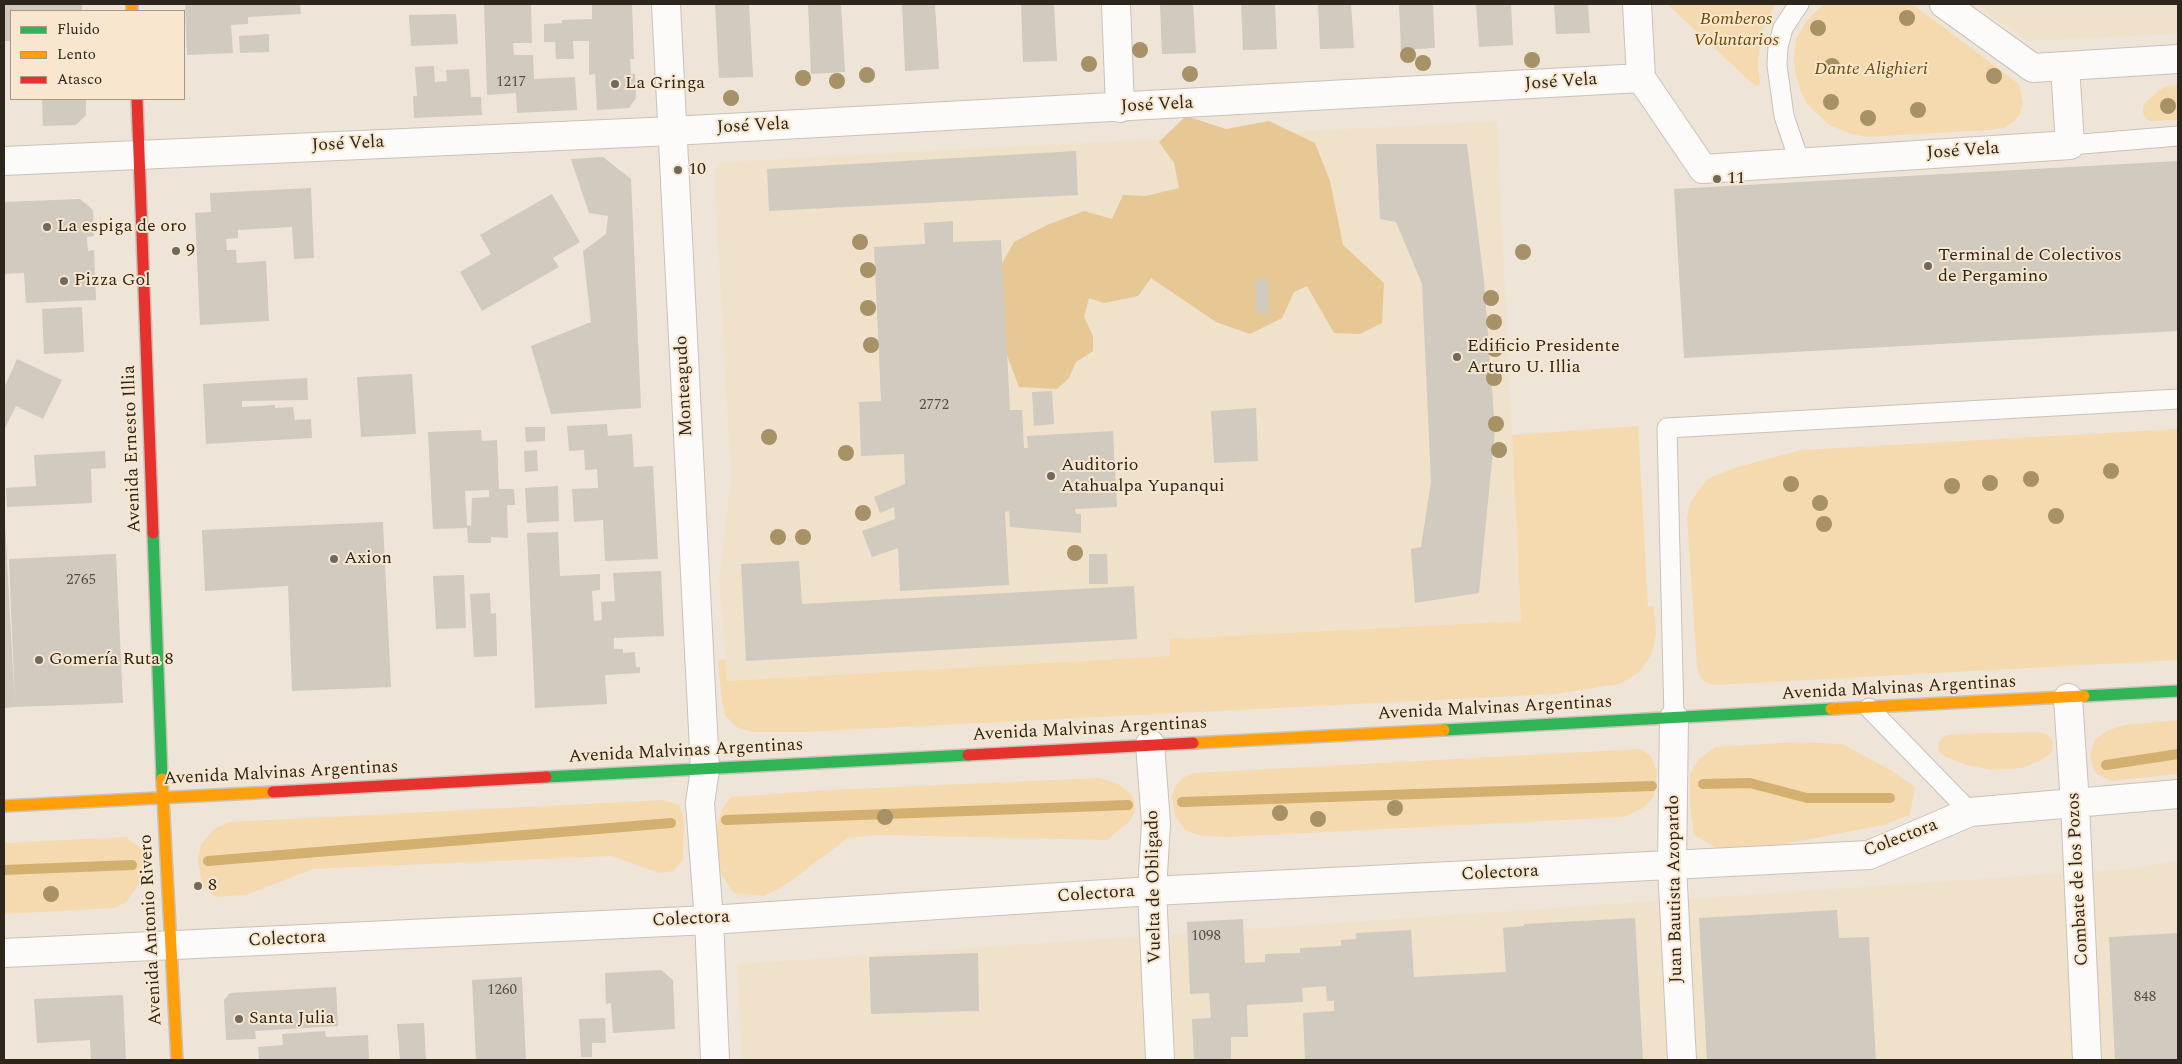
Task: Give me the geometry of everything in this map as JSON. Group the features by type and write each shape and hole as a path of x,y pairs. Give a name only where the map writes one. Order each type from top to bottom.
{"main road":[{"name":"Avenida Ernesto Illia","path":"137,100 163,798"},
{"name":"Avenida Malvinas Argentinas","path":"4,806 1150,744 2068,698 2178,690"},
{"name":"Avenida Antonio Rivero","path":"163,798 176,1060"}],"street":[{"name":"Monteagudo","path":"666,4 705,769 700,803 709,920 715,1060"},
{"path":"1116,4 1120,108"},
{"path":"1637,4 1641,78"},
{"path":"1944,4 2033,68 2178,59"},
{"path":"2065,66 2070,145"},
{"name":"José Vela","path":"4,161 672,131 1120,108 1641,78 1703,169 2070,145"},
{"name":"Combate de los Pozos","path":"2068,698 2088,1060"},
{"name":"Juan Bautista Azopardo","path":"1674,718 1672,866 1682,1060"},
{"name":"Vuelta de Obligado","path":"1150,744 1156,823 1152,892 1160,1060"},
{"name":"Colectora","path":"4,953 709,920 1152,892 1869,855 1970,812 2178,794"}],"lane":[{"path":"1799,4 1783,28 1778,46 1777,65 1784,116 1800,163"},
{"path":"2070,145 2178,136"},
{"path":"1674,718 1667,428 2178,399"},
{"path":"1869,708 1970,812"}],"shaded area":[{"path":"1975,4 2178,4 2178,34 2027,41"},
{"path":"1186,116 1226,129 1269,121 1315,143 1330,181 1343,245 1384,283 1382,323 1360,334 1334,333 1307,286 1294,292 1282,318 1250,334 1216,322 1151,278 1138,296 1104,303 1089,298 1084,317 1093,336 1093,351 1076,362 1069,378 1057,389 1019,387 996,326 996,274 1014,242 1047,225 1084,211 1112,219 1123,195 1146,196 1179,188 1174,163 1159,142"},
{"path":"1497,121 1521,621 1170,639 1171,656 727,681 719,580 731,479 714,171 722,162"},
{"path":"2178,860 2178,1060 742,1060 737,964 2139,868"}],"green space":[{"name":"Bomberos Voluntarios","path":"1667,4 1775,4 1763,29 1760,45 1758,65 1760,84 1758,86 1754,85"},
{"name":"Dante Alighieri","path":"1824,4 1912,4 2019,84 2023,103 2020,114 2004,128 1989,130 1867,137 1851,134 1829,125 1807,104 1795,71 1794,55 1796,39 1807,20"},
{"path":"2178,85 2178,120 2151,121 2146,119 2143,107 2146,102 2167,86"},
{"path":"1638,426 1648,607 1654,606 1656,633 1650,657 1639,672 1620,684 1555,694 803,732 752,732 736,727 725,715 718,660 725,659 727,681 1170,656 1170,639 1521,621 1512,435"},
{"path":"2178,429 2178,660 1715,685 1705,682 1700,677 1697,667 1687,517 1691,501 1707,479 1734,468 1801,450"},
{"path":"2178,720 2178,774 2111,781 2095,773 2090,756 2095,739 2109,730 2124,725"},
{"path":"2037,732 2047,734 2053,742 2052,752 2043,759 2023,768 1992,770 1966,765 1939,752 1938,743 1944,736 1953,734"},
{"path":"1798,742 1842,744 1892,771 1915,787 1910,815 1883,825 1769,847 1718,849 1694,835 1690,806 1690,774 1699,759 1715,747"},
{"path":"1641,749 1651,756 1657,771 1654,797 1643,808 1624,817 1227,837 1202,836 1185,830 1175,816 1172,797 1175,787 1182,778 1194,773"},
{"path":"1099,778 1118,784 1131,794 1134,801 1135,811 1130,821 1107,840 878,835 848,838 784,886 764,896 734,893 720,873 716,829 722,809 731,797 828,790"},
{"path":"664,800 679,805 684,818 683,859 674,871 659,873 612,856 313,869 246,895 216,897 202,886 198,860 201,844 214,829 229,822"},
{"path":"126,837 143,850 144,878 126,902 115,908 4,914 4,843"}],"building":[{"path":"4,4 82,4 82,10 10,10 10,41 4,41"},
{"path":"185,4 300,4 301,14 248,17 248,24 231,25 233,53 187,55"},
{"path":"484,4 531,4 532,43 513,43 514,55 533,55 534,79 575,77 577,110 517,113 516,93 487,95"},
{"path":"592,4 632,4 634,59 630,59 631,74 635,74 636,98 629,108 597,110 595,74 589,75 589,41 573,41 574,59 556,59 555,42 544,42 544,24 562,23 562,20 592,19"},
{"path":"715,4 749,4 753,77 719,78"},
{"path":"808,4 841,4 845,72 811,74"},
{"path":"902,4 935,4 939,69 905,71"},
{"path":"1021,4 1054,4 1057,61 1023,62"},
{"path":"1160,4 1193,4 1196,53 1162,54"},
{"path":"1241,4 1275,4 1277,49 1243,50"},
{"path":"1318,4 1351,4 1354,48 1320,49"},
{"path":"1399,4 1433,4 1435,48 1401,50"},
{"path":"1476,4 1511,4 1513,45 1479,47"},
{"path":"1554,4 1588,4 1590,33 1556,34"},
{"path":"456,14 458,44 411,46 409,15"},
{"path":"269,34 269,52 240,53 239,36"},
{"path":"434,66 435,82 447,81 446,70 469,69 471,97 481,97 482,115 414,118 413,96 417,96 415,67"},
{"path":"42,100 86,100 86,115 76,125 43,126"},
{"name":"Edificio Presidente Arturo U. Illia","path":"1376,144 1467,144 1484,281 1495,430 1479,593 1415,603 1411,549 1421,547 1431,482 1422,284 1396,222 1380,219"},
{"path":"1076,151 1078,195 769,211 767,169"},
{"path":"603,157 631,179 641,408 551,414 531,346 591,322 583,251 606,234 608,216 589,213 571,159"},
{"name":"Terminal de Colectivos de Pergamino","path":"2178,161 2178,331 1684,358 1674,189"},
{"path":"311,188 314,258 294,259 292,227 238,230 238,238 226,239 227,250 236,250 237,263 266,261 269,321 200,325 195,213 211,212 210,193"},
{"path":"552,194 580,242 553,258 559,267 482,311 460,272 491,254 480,235"},
{"path":"80,199 93,210 94,236 87,237 88,251 94,250 96,300 26,303 24,273 4,274 4,202"},
{"path":"953,221 953,242 1001,240 1010,410 1022,410 1024,448 1028,448 1027,436 1113,431 1117,507 1075,509 1076,514 1081,514 1081,533 1010,527 1009,511 1005,512 1009,585 900,591 898,548 872,557 862,531 895,519 894,507 880,513 874,497 905,484 904,454 861,456 859,402 881,401 874,247 925,244 924,223"},
{"path":"1255,279 1268,279 1269,313 1256,313"},
{"path":"82,307 84,352 44,354 42,309"},
{"path":"17,359 62,380 43,419 16,406 4,430 4,388"},
{"path":"412,374 416,434 361,437 357,377"},
{"path":"307,378 308,400 242,401 242,407 275,405 275,408 293,407 295,420 311,419 312,438 206,444 203,384"},
{"path":"1052,391 1054,424 1034,426 1032,392"},
{"path":"1256,408 1258,461 1214,463 1211,411"},
{"path":"607,424 608,436 632,434 634,467 653,466 658,559 605,561 603,520 574,522 572,489 598,488 597,469 585,470 584,450 569,451 567,426"},
{"path":"525,427 545,427 545,441 526,442"},
{"path":"481,430 482,441 497,440 499,489 514,489 515,505 507,505 508,538 491,537 491,543 468,543 467,528 433,529 428,432","holes":["489,490 489,497 472,498 471,526 467,525 465,491"]},
{"path":"537,450 538,471 525,472 524,451"},
{"path":"105,451 106,468 91,469 92,503 7,507 6,488 36,486 34,455"},
{"path":"558,486 559,521 527,523 525,488"},
{"path":"383,522 391,687 292,691 288,586 205,591 202,530"},
{"path":"4,523 15,707 4,708"},
{"path":"558,532 560,576 600,574 600,590 592,591 594,621 602,620 601,602 615,601 613,573 661,571 664,636 614,638 614,649 623,649 623,653 635,652 636,667 640,667 640,673 605,675 607,704 535,708 527,533"},
{"name":"Gomería Ruta 8","path":"116,554 123,703 15,707 9,559"},
{"path":"1089,554 1107,554 1108,584 1089,584"},
{"path":"799,561 802,604 1134,586 1137,639 746,661 741,564"},
{"path":"464,575 466,628 436,629 433,576"},
{"path":"490,593 491,614 496,613 497,656 474,657 470,594"},
{"path":"1837,910 1839,938 1869,937 1876,1060 1707,1060 1699,918"},
{"path":"1635,918 1643,1060 1305,1060 1303,1013 1334,1011 1334,1001 1327,1001 1326,986 1302,988 1303,1002 1247,1005 1248,1037 1231,1037 1231,1060 1194,1060 1192,1019 1211,1018 1209,993 1190,994 1187,922 1243,919 1245,963 1265,962 1265,954 1300,953 1300,948 1341,946 1341,940 1356,939 1356,933 1411,930 1414,977 1506,972 1503,928 1524,926 1524,924"},
{"path":"2178,933 2178,1060 2115,1060 2109,937"},
{"path":"978,953 979,1011 871,1014 869,957"},
{"path":"661,970 673,980 675,1029 613,1033 611,1003 606,1004 605,973"},
{"path":"522,977 526,1060 476,1060 472,980"},
{"path":"336,987 338,1026 255,1031 256,1039 226,1040 224,1000 230,993"},
{"path":"123,995 126,1060 91,1060 90,1040 37,1043 34,999"},
{"path":"605,1018 606,1043 592,1043 592,1057 581,1057 579,1019"},
{"path":"424,1023 426,1060 400,1060 397,1024"},
{"path":"325,1031 326,1037 368,1035 369,1060 259,1060 258,1047 283,1045 282,1034"}],"waterway":[{"path":"2106,765 2178,754"},
{"path":"1703,784 1750,783 1807,798 1890,798"},
{"path":"1182,802 1652,786"},
{"path":"726,820 1128,805"},
{"path":"208,861 671,823"},
{"path":"4,870 132,865"}],"traffic: fast":[{"path":"153,533 162,779"},
{"path":"2084,696 2178,691"},
{"path":"1444,730 1831,709"},
{"path":"546,777 968,755"}],"traffic: slow":[{"path":"132,4 132,10"},
{"path":"1831,709 2084,696"},
{"path":"1193,743 1444,730"},
{"path":"162,779 177,1060"},
{"path":"4,806 273,792"}],"traffic: jam":[{"path":"137,100 153,533"},
{"path":"968,755 1193,743"},
{"path":"273,792 546,777"}],"place":[{"name":"La Gringa","path":"615,84"},
{"name":"10","path":"678,170"},
{"name":"11","path":"1717,179"},
{"name":"La espiga de oro","path":"47,227"},
{"name":"9","path":"176,251"},
{"name":"Terminal de Colectivos de Pergamino","path":"1928,266"},
{"name":"Pizza Gol","path":"64,281"},
{"name":"Edificio Presidente Arturo U. Illia","path":"1457,357"},
{"name":"Auditorio Atahualpa Yupanqui","path":"1051,476"},
{"name":"Axion","path":"334,559"},
{"name":"Gomería Ruta 8","path":"39,660"},
{"name":"8","path":"198,886"},
{"name":"Santa Julia","path":"239,1019"}]}
